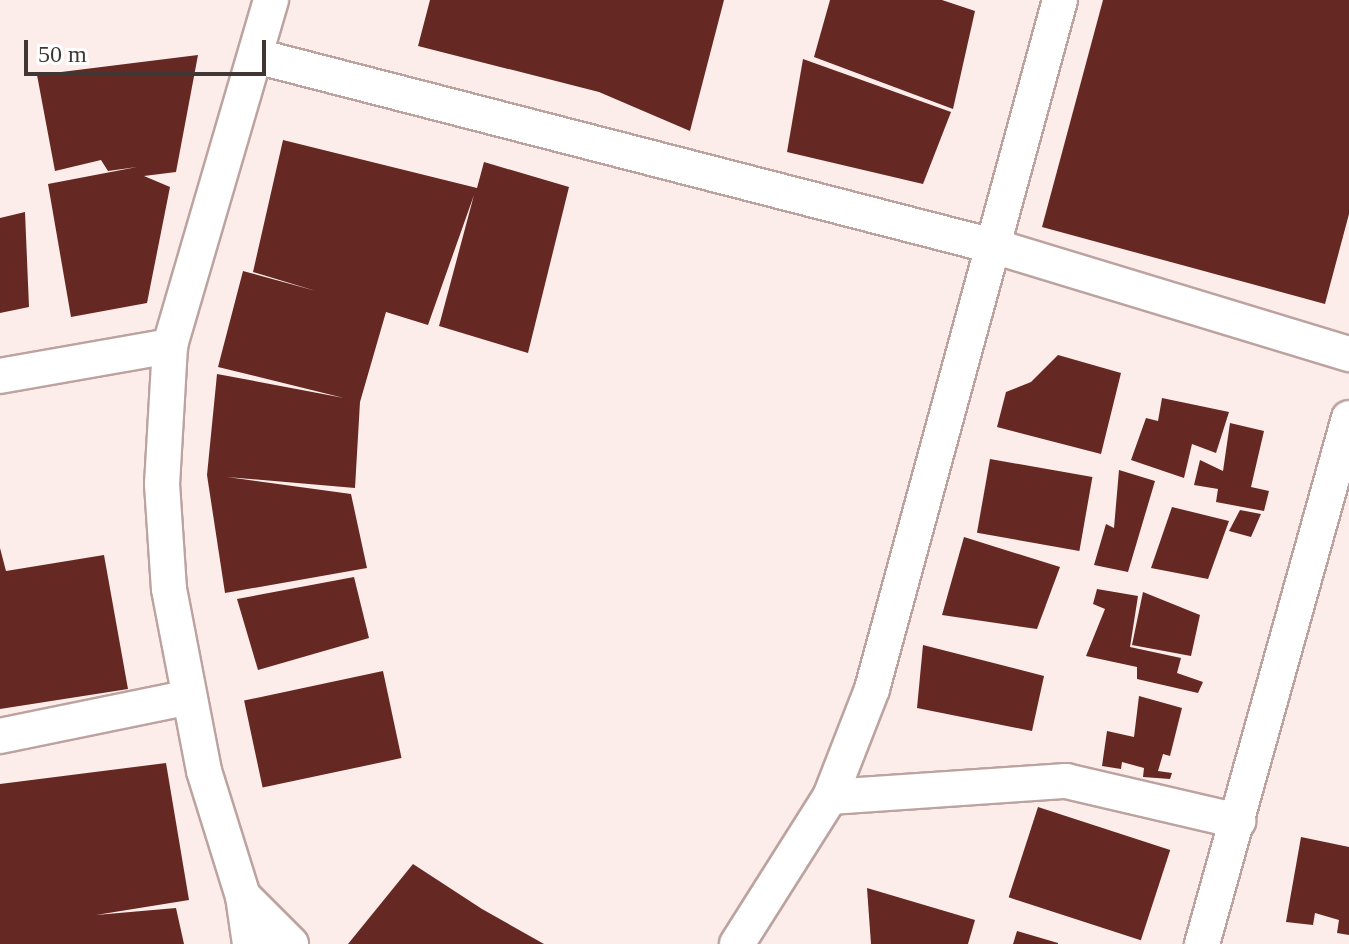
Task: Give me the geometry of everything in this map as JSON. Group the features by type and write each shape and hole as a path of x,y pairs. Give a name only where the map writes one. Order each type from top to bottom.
{"street":[{"path":"250,944 243,896 185,698 164,540 170,346 271,0"},
{"path":"737,944 830,797 885,648 1060,0"},
{"path":"256,56 993,246 1349,354"},
{"path":"0,376 170,346"},
{"path":"1202,944 1349,418"},
{"path":"0,736 185,698"},
{"path":"830,797 1042,779 1238,821"},
{"path":"243,896 291,944"}],"building":[{"path":"430,0 724,0 690,131 599,92 418,46"},
{"path":"830,0 942,0 975,11 953,109 814,57"},
{"path":"1103,0 1349,0 1349,214 1325,304 1042,227"},
{"path":"198,55 176,172 144,176 170,187 147,303 71,317 48,184 137,167 108,171 101,160 55,171 37,75"},
{"path":"803,59 951,112 923,184 787,152"},
{"path":"283,140 477,188 484,162 569,187 528,353 439,326 474,195 428,325 386,312 360,402 355,488 227,477 351,494 367,568 225,593 207,475 217,374 344,398 218,367 243,271 316,291 253,272"},
{"path":"25,212 29,307 0,313 0,218"},
{"path":"1058,355 1121,373 1101,454 997,427 1006,392 1031,382"},
{"path":"1162,398 1229,412 1216,453 1192,444 1184,478 1131,460 1146,418 1158,421"},
{"path":"1230,423 1264,431 1251,487 1269,491 1264,511 1216,502 1218,489 1194,485 1200,460 1223,471"},
{"path":"990,459 1092,477 1079,551 977,533"},
{"path":"1119,470 1155,481 1128,572 1094,565 1106,524 1114,528"},
{"path":"1172,507 1229,521 1208,579 1151,568"},
{"path":"1240,510 1261,514 1251,537 1229,531"},
{"path":"964,537 1060,567 1037,629 942,615"},
{"path":"0,548 6,571 104,555 128,689 0,709"},
{"path":"354,577 369,638 258,670 237,599"},
{"path":"1097,589 1138,596 1130,647 1181,658 1177,673 1203,682 1198,693 1137,679 1137,667 1086,656 1105,609 1093,604"},
{"path":"1143,592 1200,615 1191,656 1132,645"},
{"path":"923,645 1044,676 1032,731 917,708"},
{"path":"383,671 402,758 263,788 244,701"},
{"path":"1139,696 1182,708 1170,756 1163,754 1158,771 1172,773 1170,779 1143,777 1144,768 1122,762 1121,769 1102,766 1107,731 1134,737"},
{"path":"166,763 189,900 96,915 176,908 184,944 0,944 0,784"},
{"path":"1038,807 1170,850 1141,940 1009,897"},
{"path":"1301,837 1349,847 1349,935 1337,933 1339,920 1315,913 1313,925 1286,922"},
{"path":"413,864 482,909 544,944 348,944"},
{"path":"867,888 975,920 968,944 871,944"},
{"path":"1017,931 1058,943 1058,944 1013,944"}]}
